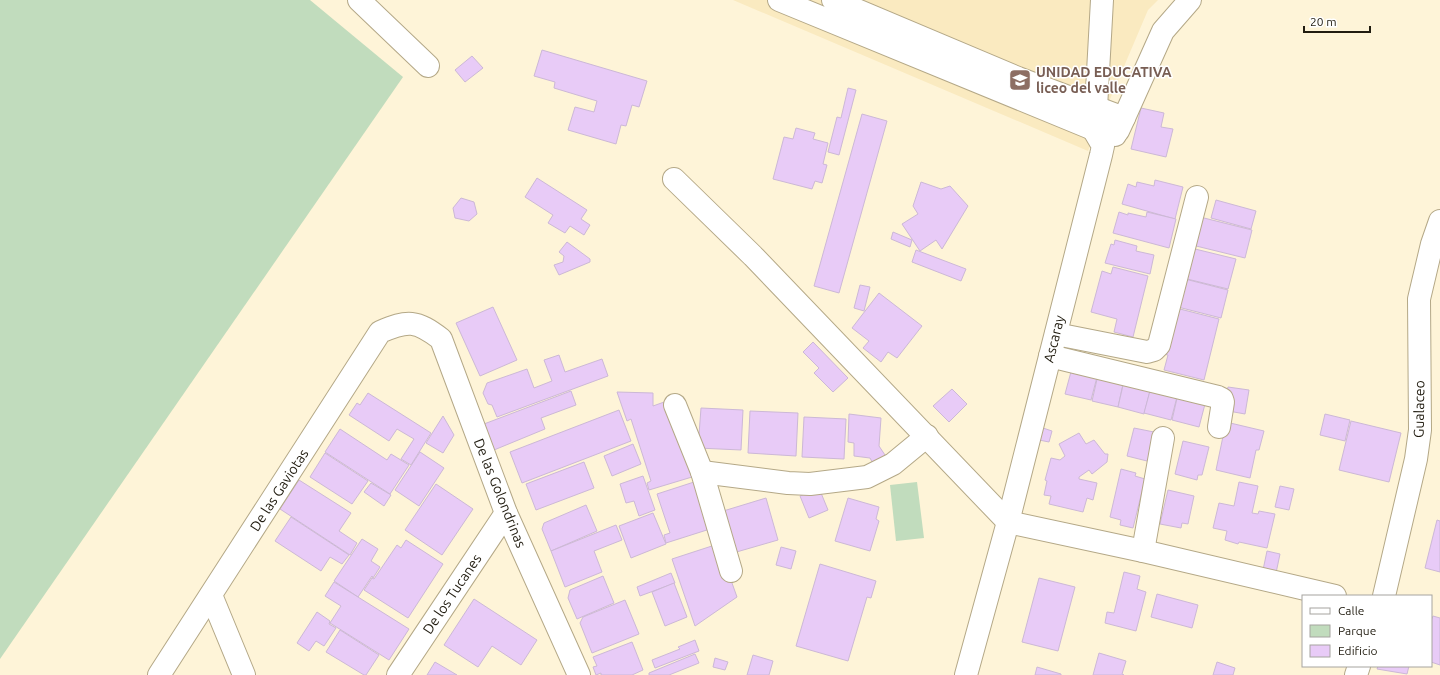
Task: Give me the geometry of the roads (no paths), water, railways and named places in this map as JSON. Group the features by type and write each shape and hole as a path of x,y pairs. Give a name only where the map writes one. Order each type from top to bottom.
{"street":[{"path":"359,0 428,66"},
{"path":"779,0 1109,132"},
{"path":"833,0 1018,78 1096,108 1109,132"},
{"name":"Ascaray","path":"966,675 1008,522 1109,132 1096,108 1102,0"},
{"path":"1109,132 1163,31 1190,0"},
{"path":"674,179 752,256 927,436 1008,522 1143,551 1331,595"},
{"path":"1056,334 1147,352 1154,350 1159,346 1197,197"},
{"name":"Gualaceo","path":"1384,595 1416,459 1420,430 1419,300 1432,244 1440,221"},
{"name":"De las Gaviotas","path":"159,675 380,332 399,324 412,324"},
{"name":"De las Golondrinas","path":"412,324 426,328 441,339 506,513 579,675"},
{"path":"1050,356 1218,397 1222,399 1223,402 1219,427"},
{"path":"676,405 702,472 731,571"},
{"path":"702,472 788,483 810,484 867,478 893,464 927,436"},
{"path":"1143,551 1162,438"},
{"name":"De los Tucanes","path":"398,675 506,513"},
{"path":"211,595 244,675"}],"place":[{"name":"UNIDAD EDUCATIVA liceo del valle","path":"1020,80"}]}
